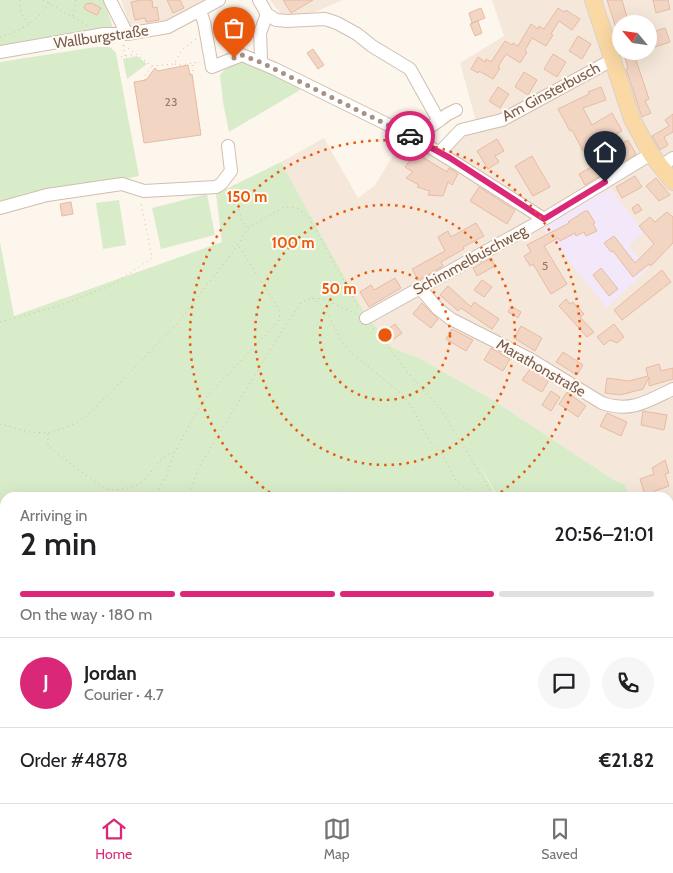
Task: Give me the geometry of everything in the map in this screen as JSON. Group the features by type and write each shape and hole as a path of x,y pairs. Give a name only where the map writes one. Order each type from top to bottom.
{"main road":[{"path":"593,0 632,119 661,159 673,182"}],"street":[{"path":"110,0 124,38"},
{"name":"Wallburgstraße","path":"0,52 104,34 124,38 168,27 219,0"},
{"path":"259,0 267,14 276,20 325,19 358,34 372,46 410,69 439,121"},
{"path":"200,11 211,63 242,55 260,62 415,138 544,219"},
{"path":"260,62 260,33 267,14"},
{"name":"Am Ginsterbusch","path":"440,152 461,130 502,120 612,60"},
{"path":"415,138 456,110"},
{"path":"0,208 46,195 122,184 138,190 160,191 216,187 232,171 228,146"},
{"name":"Schimmelbuschweg","path":"366,318 544,219 661,159"},
{"name":"Marathonstraße","path":"420,288 438,309 451,319 530,359 602,404 614,407 640,405 673,389"}],"path":[{"path":"20,0 20,8 24,18 30,23"},
{"path":"43,0 104,34"},
{"path":"0,37 8,35 30,23 51,0"},
{"path":"72,17 76,0"},
{"path":"174,64 182,50 189,43 206,34"},
{"path":"124,38 136,54 152,66 211,63"},
{"path":"124,38 125,56"},
{"path":"121,57 136,54"},
{"path":"190,75 193,71 192,63"},
{"path":"164,65 165,70"},
{"path":"145,80 144,77 152,66"},
{"path":"232,171 242,222 248,228"},
{"path":"0,322 56,307 110,286 152,258 138,190"},
{"path":"0,424 29,432 48,433 65,428 92,412 177,324 238,245 248,228 284,207 297,208 308,216 366,318 396,358 440,408 491,492"},
{"path":"157,492 195,414 209,394 279,321 280,311 238,245"},
{"path":"190,492 198,469 286,324 302,302 311,298 324,299 366,318"},
{"path":"311,298 326,310 347,349 403,395 414,411 429,440 443,455 455,479 469,492"},
{"path":"48,433 48,446 106,489 123,489 138,484 144,480 161,459 175,452"}],"shaded area":[{"path":"121,0 224,0 133,35"},
{"path":"270,0 342,0 302,18 284,18"},
{"path":"492,0 673,0 673,492 628,492 624,484 614,480 493,400 419,358 393,348 364,312 281,162 324,138 358,198 375,185 406,134 439,152 477,125 460,63 504,36"},
{"path":"610,188 644,232 629,246 648,268 607,308 542,228"}],"green space":[{"path":"0,0 104,0 114,31 0,47"},
{"path":"96,47 110,47 116,53 139,176 0,206 0,62"},
{"path":"137,56 147,64 127,79 123,59"},
{"path":"244,59 295,83 300,90 229,132 220,75 227,67"},
{"path":"281,162 364,312 393,348 419,358 493,400 614,480 624,484 628,492 495,492 473,454 494,492 0,492 0,242 14,316 222,242 216,194"},
{"path":"207,194 215,235 161,249 152,208"},
{"path":"119,200 126,245 103,249 96,203"}],"building":[{"path":"152,0 153,8 157,7 159,20 146,22 145,18 135,20 131,2"},
{"path":"167,0 180,0 184,8 173,13"},
{"path":"283,0 313,0 291,13"},
{"path":"607,0 622,0 626,15 612,16"},
{"path":"653,0 668,0 670,9 656,13"},
{"path":"91,3 101,8 97,15 86,10 84,7 86,4"},
{"path":"481,8 485,18 472,23 469,13"},
{"path":"558,8 564,12 566,10 580,19 572,30 559,21 546,46 532,38 525,50 527,52 520,63 506,54 493,79 471,69 478,57 485,62 486,59 491,62 505,41 518,46 531,24 538,29 539,26 544,29"},
{"path":"478,21 482,33 475,36 470,24"},
{"path":"665,28 670,42 658,46 658,30"},
{"path":"578,36 591,44 582,59 569,51"},
{"path":"313,49 324,65 318,69 307,53"},
{"path":"553,54 566,62 557,77 544,69"},
{"path":"626,60 636,60 649,99 645,101 651,113 642,117 626,69 628,68"},
{"path":"188,65 190,75 192,74 201,135 144,143 134,82 146,80 155,68 158,71"},
{"path":"524,72 537,80 528,95 515,87"},
{"path":"498,87 509,94 500,108 489,101"},
{"path":"601,87 606,100 583,108 592,125 612,113 622,131 583,151 558,109"},
{"path":"673,114 673,132 664,137 668,145 660,150 652,136 669,126 665,120"},
{"path":"497,139 504,151 495,156 499,162 488,169 477,151"},
{"path":"628,140 636,154 585,185 579,174 600,162 597,158"},
{"path":"411,150 447,172 449,168 458,174 452,185 448,182 443,196 428,195 430,191 417,187 419,185 406,178 413,172 405,167 411,159 407,157"},
{"path":"532,156 550,187 533,196 515,166"},
{"path":"635,176 642,187 622,198 616,187"},
{"path":"656,178 670,195 659,201 646,186"},
{"path":"479,187 515,210 507,224 470,201"},
{"path":"71,202 73,214 62,216 60,204"},
{"path":"638,204 642,210 635,214 632,208"},
{"path":"585,211 588,211 597,231 586,236 584,232 576,236 575,233 560,241 558,238 544,246 567,284 551,294 533,264 530,266 524,256 531,252 527,245 569,223"},
{"path":"667,212 673,217 673,243 651,266 649,264 633,277 613,251 611,252 604,243 614,236 635,263 654,244 639,226 650,217 655,222"},
{"path":"476,223 484,236 463,247 464,249 441,262 443,266 418,280 412,269 445,251 438,237 448,231 451,237"},
{"path":"491,258 495,266 477,276 473,268"},
{"path":"601,268 618,289 609,296 593,275"},
{"path":"662,270 671,282 622,320 614,310"},
{"path":"395,278 401,288 369,307 360,292 371,285 374,290"},
{"path":"482,280 492,287 484,297 474,290"},
{"path":"448,286 471,307 474,302 499,319 492,329 461,308 458,311 440,295"},
{"path":"566,299 570,304 573,302 584,314 580,317 594,332 587,337 559,306"},
{"path":"422,303 438,319 431,328 413,314"},
{"path":"511,306 521,312 518,318 508,312"},
{"path":"395,324 402,333 391,341 384,332"},
{"path":"614,324 624,337 617,343 610,340 604,345 597,337"},
{"path":"521,326 542,338 535,351 514,338"},
{"path":"452,329 473,340 466,351 446,339"},
{"path":"491,348 510,359 503,371 484,360"},
{"path":"563,352 583,365 577,375 556,362"},
{"path":"659,364 661,371 673,368 673,379 649,386 649,377 643,389 620,395 605,393 607,378 629,381 648,376 646,368"},
{"path":"530,369 549,380 542,392 522,380"},
{"path":"551,391 560,397 551,411 542,405"},
{"path":"567,392 586,406 578,417 559,404"},
{"path":"643,411 667,415 664,430 641,425"},
{"path":"607,413 627,422 621,436 600,426"},
{"path":"665,460 669,473 665,474 669,486 655,492 644,492 640,479 654,474 652,468"}],"way so far":[{"path":"234,58 242,55 260,62 410,136"}],"route":[{"path":"410,136 450,158 544,219 605,182"}]}
